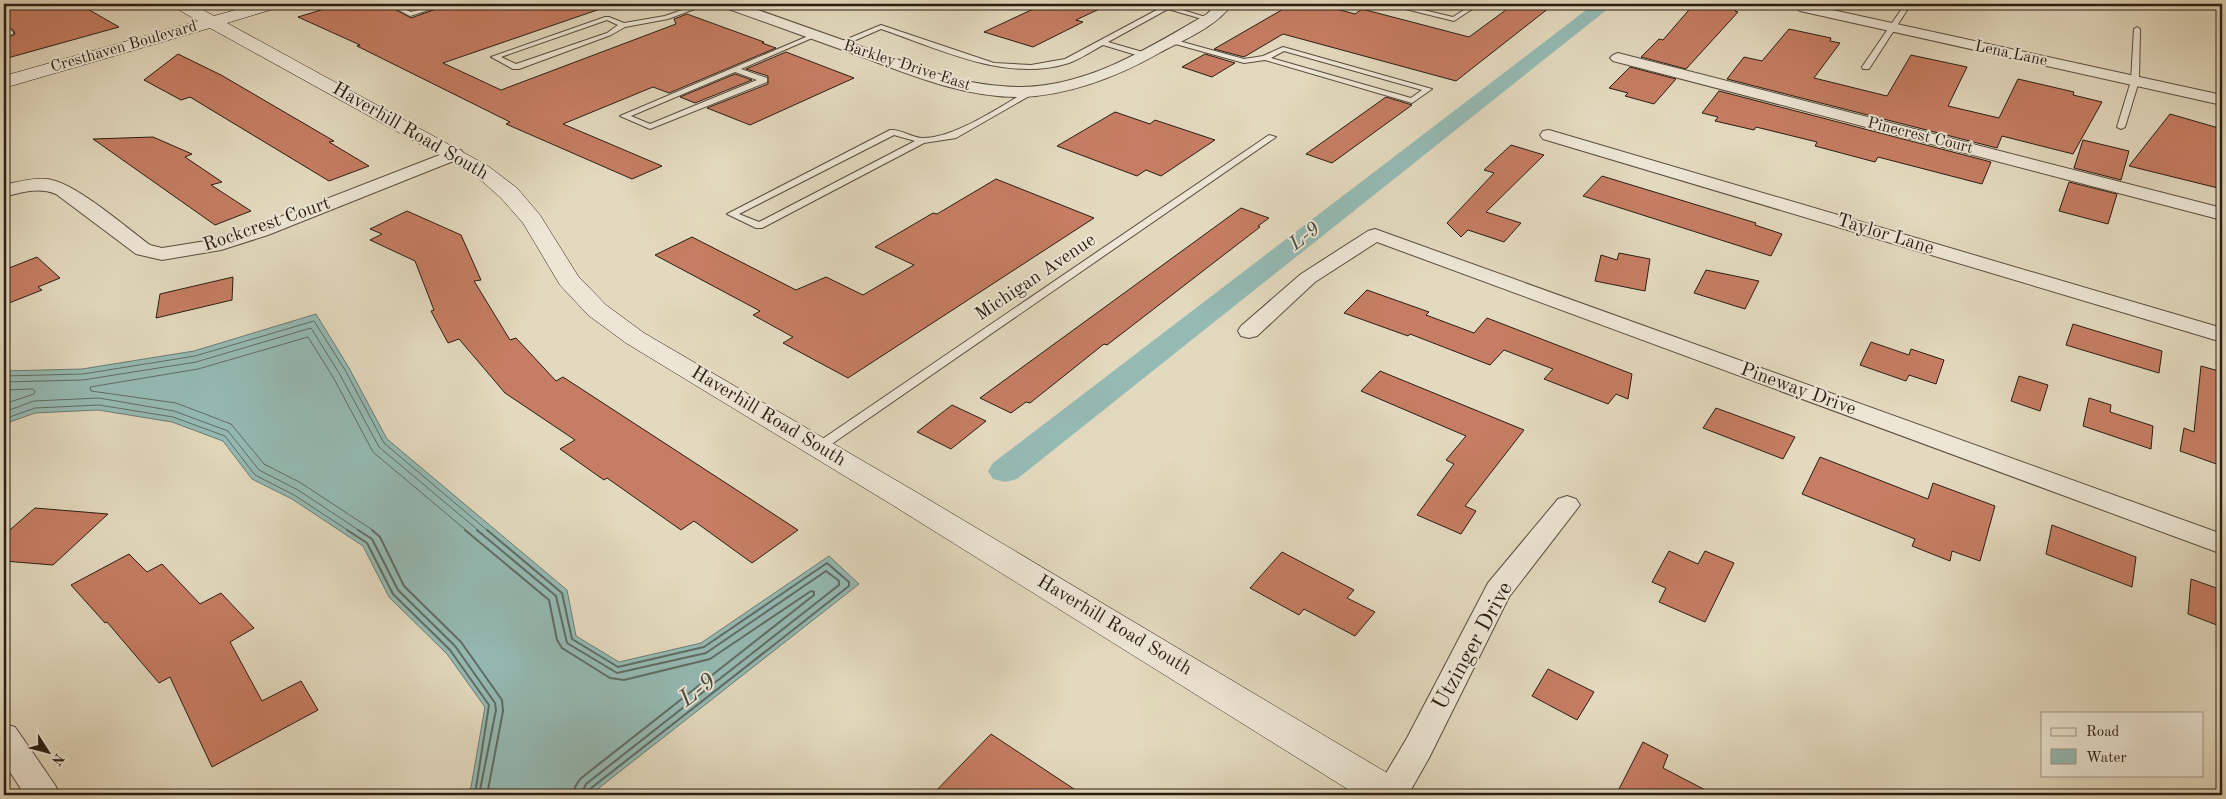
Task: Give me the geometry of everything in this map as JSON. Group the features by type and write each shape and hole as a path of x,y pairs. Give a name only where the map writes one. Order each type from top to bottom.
{"street":[{"name":"Haverhill Road South","path":"180,4 481,170 509,193 532,220 569,280 597,310 636,338 819,447 1390,795"},
{"name":"Cresthaven Boulevard","path":"4,82 274,4"},
{"name":"Barkley Drive East","path":"737,5 946,82 970,88 1006,92 1062,88 1087,82 1171,40 1218,13 1225,4"},
{"path":"2210,4 2222,6"},
{"name":"Lena Lane","path":"1800,7 2222,100"},
{"name":"Pinecrest Court","path":"1618,58 2222,214"},
{"name":"Taylor Lane","path":"1549,136 2222,335"},
{"name":"Rockcrest Court","path":"4,191 26,185 47,184 63,190 143,250 162,254 229,242 455,154"},
{"name":"Pineway Drive","path":"1249,330 1308,278 1374,235 2222,544"},
{"name":"Utzinger Drive","path":"1390,795 1418,748 1498,591 1567,505"},
{"path":"4,736 43,795"}],"lane":[{"path":"393,4 410,14 445,4"},
{"path":"622,25 607,18 495,57 516,66 609,34 622,25 666,18 705,4"},
{"path":"1391,4 1454,19 1477,4"},
{"path":"1424,12 1437,4"},
{"path":"1866,67 1908,4"},
{"path":"839,44 881,27 993,65 1031,68 1068,61 1170,6 1209,18"},
{"path":"4,27 11,33 4,35"},
{"path":"2122,128 2135,81 2137,29"},
{"path":"735,69 764,80 650,127 624,116 815,35"},
{"path":"1171,40 1244,61 1265,58 1282,49 1428,89 1412,101 1265,58"},
{"path":"1103,43 1143,55"},
{"path":"922,141 893,132 732,214 758,226 922,141 953,136 1034,91"},
{"name":"Michigan Avenue","path":"819,447 1272,137"}],"water":[{"path":"316,314 349,368 387,439 567,590 576,636 619,662 701,643 829,556 859,584 590,795 466,795 471,787 485,707 447,654 389,597 363,546 292,499 252,479 223,441 172,422 98,410 35,413 4,424 4,371 82,369 194,351"}],"building":[{"path":"4,4 79,4 119,27 4,59 4,39 15,34 4,23"},
{"path":"341,4 385,4 411,18 450,4 603,4 603,8 443,63 501,90 676,24 674,19 687,14 776,48 669,93 653,87 563,124 662,166 632,179 506,124 510,122 357,46 360,45 298,17"},
{"path":"1044,4 1110,4 1076,20 1083,22 1033,47 984,32"},
{"path":"1292,4 1318,4 1355,14 1362,9 1469,37 1514,4 1554,4 1456,81 1283,34 1244,57 1214,49"},
{"path":"1694,4 1740,4 1735,11 1738,12 1686,69 1641,57 1659,39 1663,40"},
{"path":"1789,29 1831,38 1830,41 1840,43 1814,78 1887,96 1911,55 1967,67 1948,106 1999,118 2018,79 2074,92 2073,95 2102,102 2073,154 2002,136 1997,148 1727,79 1744,57 1762,61"},
{"path":"786,52 854,78 750,125 707,108 768,84 768,76 746,69"},
{"path":"178,54 221,75 334,141 329,142 369,166 329,181 190,97 181,100 144,80"},
{"path":"1205,54 1235,63 1212,77 1182,67"},
{"path":"1630,67 1676,79 1654,104 1625,96 1628,93 1609,88"},
{"path":"735,74 752,80 695,103 680,97"},
{"path":"1719,91 1991,162 1982,184 1878,157 1875,162 1815,146 1817,142 1756,127 1754,130 1715,121 1718,117 1702,113"},
{"path":"1386,97 1412,105 1332,163 1306,154"},
{"path":"1115,112 1150,124 1155,120 1215,140 1161,176 1146,170 1137,176 1057,146"},
{"path":"2170,114 2222,129 2222,189 2129,166"},
{"path":"153,137 192,154 185,157 222,182 211,185 251,211 215,225 93,139"},
{"path":"2083,140 2129,151 2121,180 2074,168"},
{"path":"1511,145 1544,155 1486,212 1521,223 1504,242 1468,230 1461,237 1447,223 1494,173 1484,170"},
{"path":"1602,176 1756,223 1755,225 1782,234 1771,256 1583,196"},
{"path":"996,179 1094,218 848,378 783,343 793,337 753,315 760,311 655,255 692,237 796,290 826,277 863,295 914,265 875,247 933,213 937,214"},
{"path":"2069,182 2117,194 2108,224 2059,211"},
{"path":"1241,208 1269,218 1258,226 1260,227 1107,345 1104,344 1030,403 1026,402 1011,413 980,398"},
{"path":"407,211 461,235 481,280 474,281 510,340 516,338 556,381 563,377 798,530 752,563 694,521 681,530 607,478 604,480 560,449 575,440 505,393 459,339 448,343 431,311 434,310 415,261 370,240 382,234 370,229"},
{"path":"1619,253 1650,259 1645,291 1595,281 1601,255 1617,260"},
{"path":"37,257 60,278 38,287 42,290 4,305 4,270"},
{"path":"1706,270 1759,281 1745,309 1694,293"},
{"path":"233,277 232,300 156,318 160,294"},
{"path":"1367,290 1429,312 1426,315 1474,333 1487,318 1632,374 1628,399 1616,394 1608,404 1544,379 1553,369 1504,350 1490,365 1410,334 1408,336 1344,313"},
{"path":"2073,324 2162,351 2159,373 2066,345"},
{"path":"1871,342 1909,355 1911,349 1944,360 1936,384 1909,375 1906,381 1860,365"},
{"path":"2201,366 2222,372 2222,466 2180,451 2184,428 2194,432"},
{"path":"1380,371 1524,430 1465,506 1476,511 1461,534 1417,515 1454,464 1446,460 1466,436 1361,391"},
{"path":"2019,376 2048,385 2040,411 2011,401"},
{"path":"2089,398 2111,405 2110,412 2153,426 2151,449 2083,426"},
{"path":"952,405 986,421 951,449 917,432"},
{"path":"1716,408 1795,437 1783,459 1703,428"},
{"path":"1820,457 1928,499 1933,483 1995,506 1980,561 1952,551 1950,561 1912,546 1915,539 1802,494"},
{"path":"35,508 108,514 53,565 4,561 4,535"},
{"path":"2052,525 2136,557 2132,587 2046,554"},
{"path":"1669,551 1698,564 1705,551 1734,563 1705,622 1659,602 1666,588 1652,582"},
{"path":"1282,552 1354,590 1347,598 1375,612 1355,636 1304,609 1299,615 1250,588"},
{"path":"129,554 147,572 162,564 200,604 221,593 254,628 230,642 262,701 301,681 318,710 212,767 170,677 159,683 107,622 105,623 71,585"},
{"path":"2191,579 2222,590 2222,627 2188,614"},
{"path":"1548,669 1594,692 1577,720 1532,696"},
{"path":"991,734 1083,795 932,795"},
{"path":"1643,742 1668,755 1663,768 1715,795 1616,795"}],"waterway":[{"name":"L-9","path":"1005,471 1605,4"}]}
